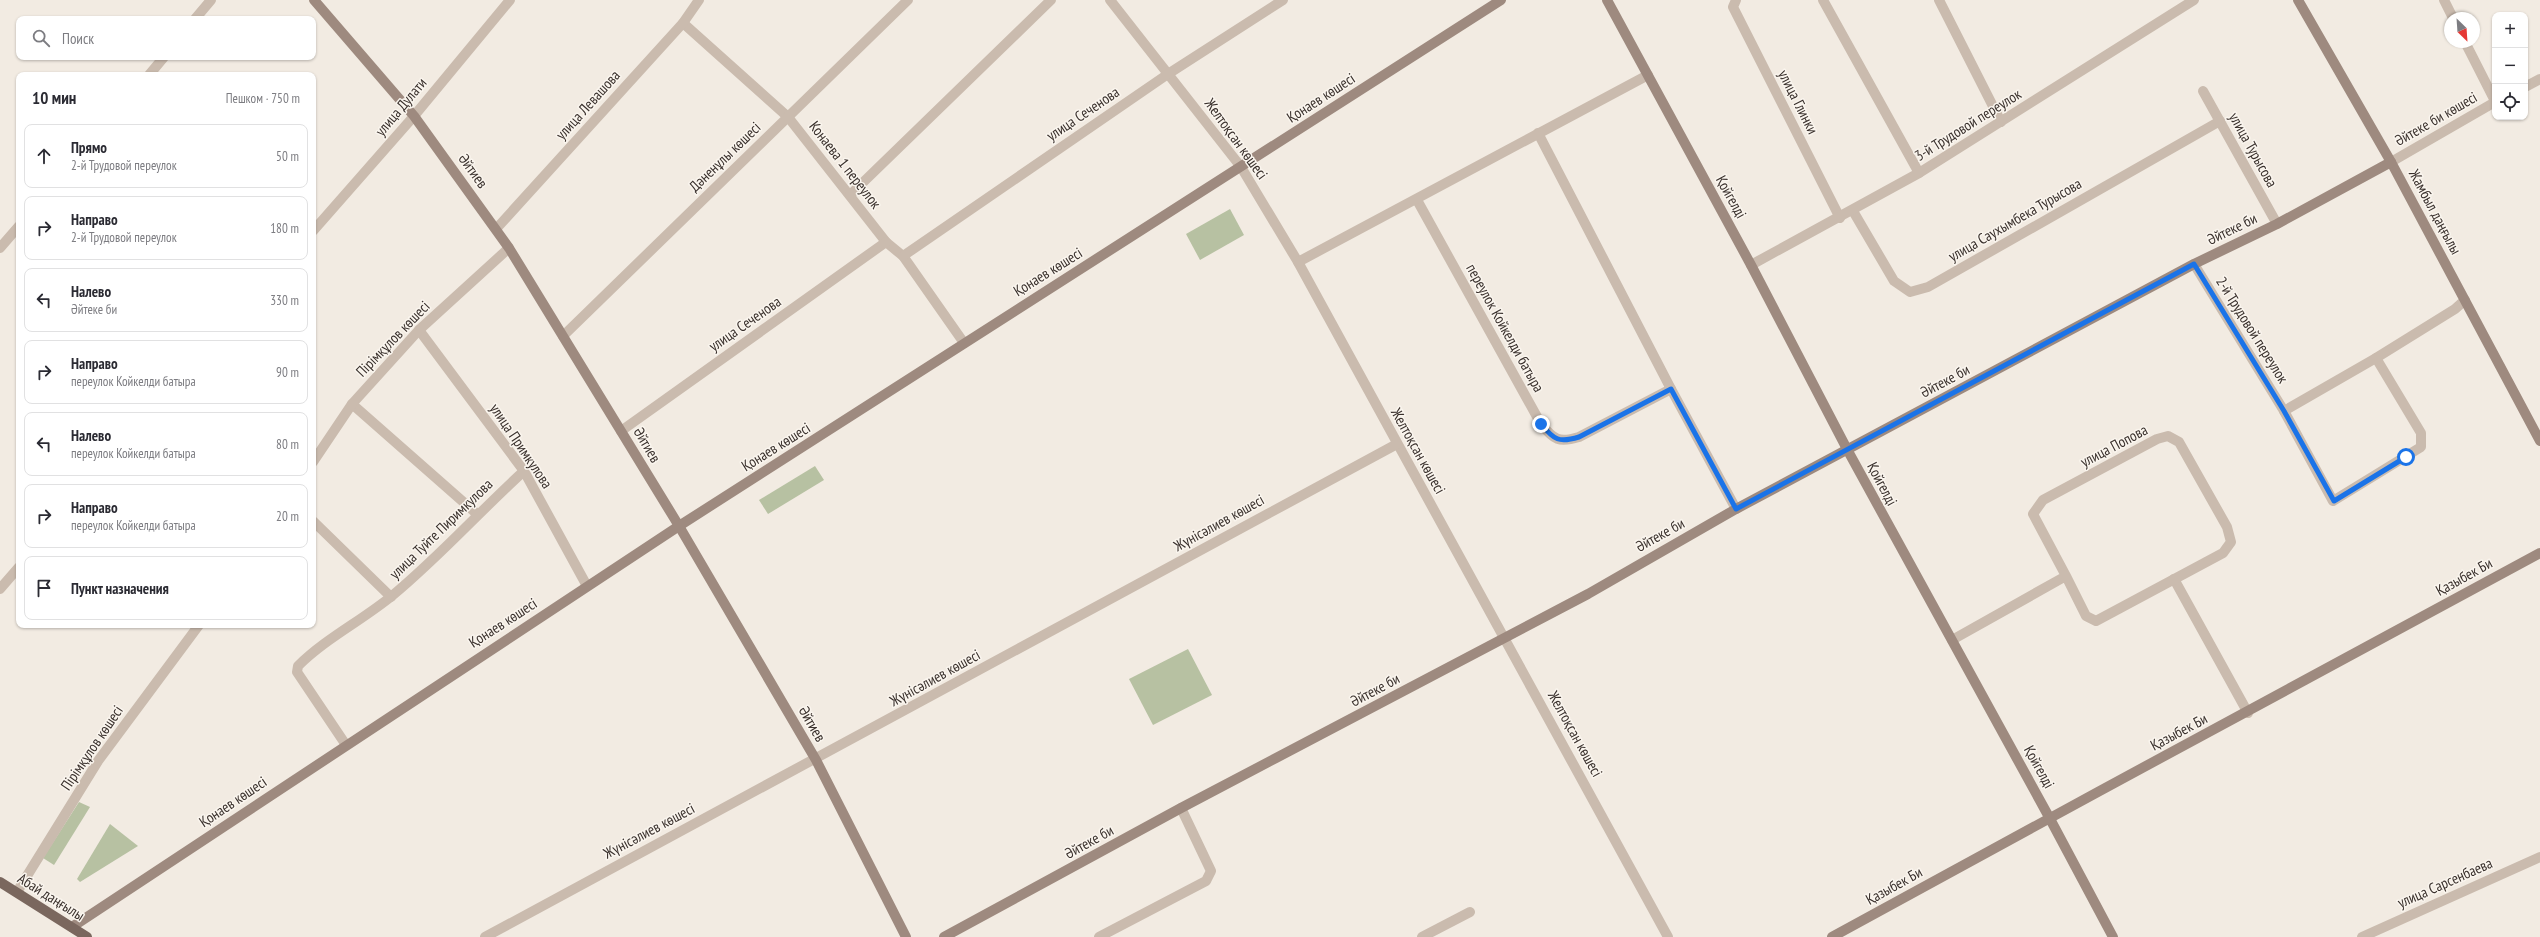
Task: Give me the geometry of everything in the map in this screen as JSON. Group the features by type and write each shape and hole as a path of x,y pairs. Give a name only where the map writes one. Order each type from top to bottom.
{"main road":[{"name":"Абай даңғылы","path":"0,882 87,937"}],"street":[{"path":"198,16 211,0"},
{"name":"Әйтиев","path":"314,0 414,116 509,248 679,526 816,760 906,937"},
{"name":"улица Дулати","path":"316,228 414,116 510,0"},
{"name":"улица Левашова","path":"496,229 683,23 699,0"},
{"name":"Дәненұлы көшесі","path":"563,336 908,0"},
{"path":"850,195 1051,0"},
{"name":"Желтоқсан көшесі","path":"1110,0 1241,167 1298,262 1668,937"},
{"name":"улица Сеченова","path":"903,256 1168,74 1283,0"},
{"name":"Қонаев көшесі","path":"72,927 679,526 1501,0"},
{"name":"Қойгелді","path":"1607,0 1751,265 1848,451 2049,817 2113,937"},
{"name":"улица Глинки","path":"1736,0 1733,8 1840,218"},
{"path":"1823,0 1919,173"},
{"path":"1939,0 2001,122"},
{"name":"3-й Трудовой переулок","path":"1751,265 1853,211 1919,173 2194,0"},
{"name":"Жамбыл даңғылы","path":"2298,0 2392,162 2540,441"},
{"path":"2444,0 2450,12"},
{"name":"Конаева 1 переулок","path":"683,23 788,117 886,242 903,256 964,343"},
{"path":"2468,48 2492,95"},
{"path":"152,72 162,60"},
{"path":"1298,262 1417,200 1538,133 1648,75"},
{"path":"2528,85 2540,79"},
{"name":"улица Турысова","path":"2202,91 2277,224"},
{"name":"Әйтеке би көшесі","path":"2392,162 2492,103"},
{"name":"улица Саухымбека Турысова","path":"1853,211 1894,281 1910,292 1928,287 2220,122"},
{"path":"1538,133 1671,389 1736,509"},
{"name":"Әйтеке би","path":"944,937 1181,808 1505,638 1736,509 1848,451 2194,264 2277,224 2392,162"},
{"name":"переулок Койкелди батыра","path":"1417,200 1541,424 1552,438 1566,441 1579,437 1671,389"},
{"path":"0,248 16,229"},
{"name":"улица Сеченова","path":"621,431 886,242"},
{"name":"Пірімқұлов көшесі","path":"316,458 352,404 419,330 509,248"},
{"name":"2-й Трудовой переулок","path":"2194,264 2284,411 2334,501 2421,447 2421,433 2376,358"},
{"path":"2284,411 2376,358 2455,309 2465,300"},
{"name":"улица Примкулова","path":"419,330 524,471 587,586"},
{"path":"352,404 477,514"},
{"name":"улица Попова","path":"2168,436 2179,442 2227,527 2231,542 2223,552 2096,621 2086,616 2066,576 2033,514 2043,500 2157,440 2168,436"},
{"name":"Жүнісәлиев көшесі","path":"485,937 565,892 816,760 1397,444"},
{"name":"улица Туйте Пиримкулова","path":"346,745 297,672 302,663 338,634 392,597 454,542 477,514 524,471"},
{"path":"316,524 392,597"},
{"name":"Қазыбек Би","path":"1832,937 2049,817 2248,712 2540,553"},
{"path":"0,589 16,570"},
{"path":"1952,640 2066,576"},
{"path":"2174,579 2248,712"},
{"name":"Пірімқұлов көшесі","path":"17,892 98,761 198,628"},
{"path":"1099,937 1206,881 1211,871 1181,808"},
{"name":"улица Сарсенбаева","path":"2362,937 2540,857"},
{"path":"1422,937 1470,912"}],"green space":[{"path":"1230,209 1244,235 1200,260 1186,234"},
{"path":"815,466 824,480 768,514 759,500"},
{"path":"1188,649 1212,695 1153,725 1129,679"},
{"path":"79,802 90,807 54,865 43,858"},
{"path":"110,824 138,846 80,882 77,879"}],"route":[{"path":"1541,424 1552,438 1566,441 1579,437 1671,389 1736,509 1848,451 2194,264 2284,411 2334,501 2406,457"}]}
